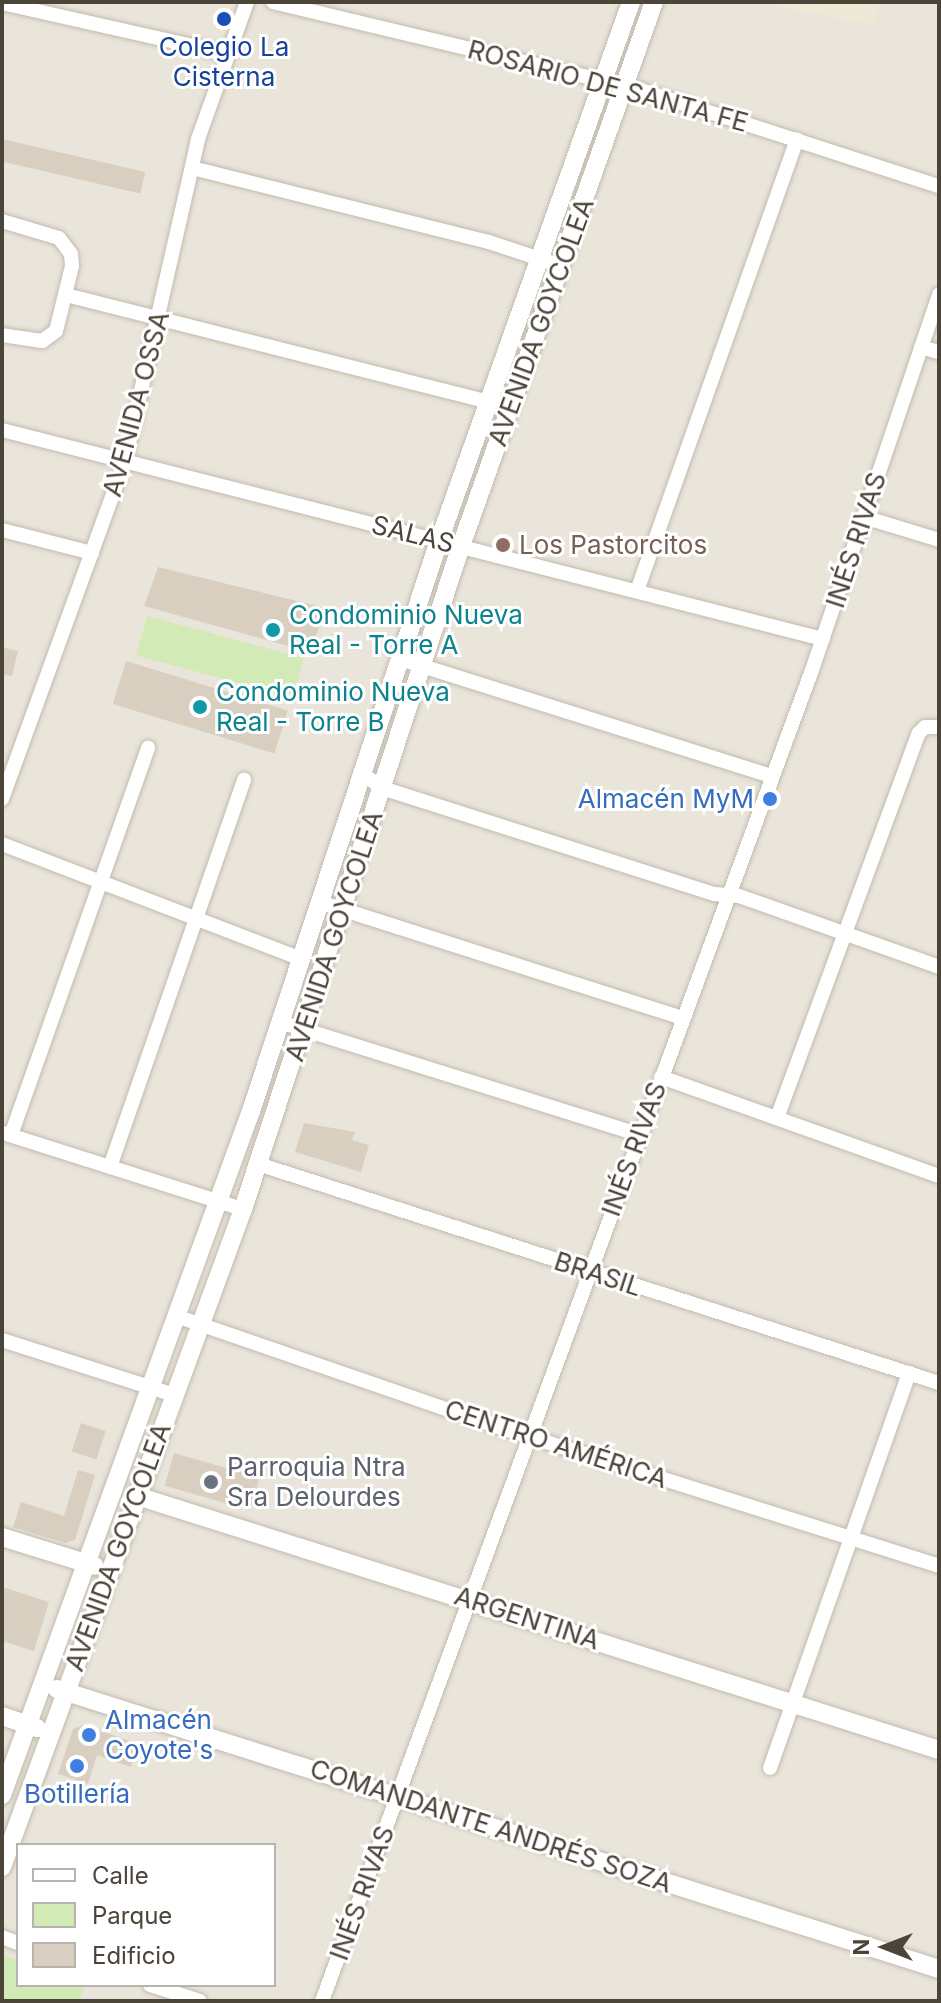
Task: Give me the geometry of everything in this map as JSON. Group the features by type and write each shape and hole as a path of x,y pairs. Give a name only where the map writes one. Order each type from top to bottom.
{"street":[{"name":"AVENIDA OSSA","path":"2,799 125,461 192,168 247,2"},
{"name":"ROSARIO DE SANTA FE","path":"273,2 625,86 939,186"},
{"name":"AVENIDA GOYCOLEA","path":"2,1795 218,1201 439,541 631,2"},
{"name":"AVENIDA GOYCOLEA","path":"2,1867 243,1209 461,546 654,2"},
{"path":"2,3 228,54"},
{"path":"637,591 797,140"},
{"path":"192,168 561,266"},
{"path":"2,221 46,232 67,245 72,266 66,295 49,337 33,341 2,335"},
{"name":"INÉS RIVAS","path":"322,2001 823,639 939,294"},
{"path":"66,295 510,407"},
{"path":"921,347 939,352"},
{"name":"SALAS","path":"2,430 823,639"},
{"path":"864,517 939,540"},
{"path":"2,530 92,553"},
{"path":"400,659 772,776"},
{"path":"777,1118 919,733 930,725 939,727"},
{"path":"148,748 6,1134 243,1209"},
{"path":"362,773 382,788 727,895 939,967"},
{"path":"110,1167 244,780"},
{"path":"2,844 301,959"},
{"path":"319,902 683,1018"},
{"path":"280,1022 640,1135"},
{"path":"661,1077 939,1176"},
{"name":"BRASIL","path":"258,1164 939,1383"},
{"name":"CENTRO AMÉRICA","path":"176,1316 529,1437 939,1566"},
{"path":"2,1340 174,1395"},
{"path":"770,1768 909,1373"},
{"name":"ARGENTINA","path":"113,1488 939,1750"},
{"path":"2,1537 109,1571"},
{"name":"COMANDANTE ANDRÉS SOZA","path":"42,1684 939,1969"},
{"path":"2,1716 51,1733"},
{"path":"156,1987 200,2001"}],"shaded area":[{"path":"2,2 939,2 939,2001 2,2001"},
{"path":"757,2 879,2 872,25"}],"green space":[{"path":"147,616 303,658 293,698 136,656"},
{"path":"2,1955 16,1959 16,1987 84,1987 79,2001 2,2001"}],"building":[{"path":"2,139 145,172 140,194 2,162"},
{"name":"Condominio Nueva Real - Torre A","path":"158,567 326,608 310,652 144,606"},
{"path":"2,647 18,651 12,676 2,674"},
{"name":"Condominio Nueva Real - Torre B","path":"126,661 288,710 274,753 113,704"},
{"path":"304,1123 355,1132 352,1140 369,1145 361,1172 295,1152"},
{"path":"81,1423 106,1431 96,1460 72,1452"},
{"name":"Parroquia Ntra Sra Delourdes","path":"174,1453 260,1478 250,1510 165,1486"},
{"path":"78,1470 95,1475 75,1540 65,1543 13,1527 21,1502 64,1516"},
{"path":"2,1587 49,1602 34,1651 2,1641"},
{"path":"83,1725 139,1744 131,1767 97,1755 88,1784 58,1774 73,1729"}],"place":[{"name":"Colegio La Cisterna","path":"224,19"},
{"name":"Los Pastorcitos","path":"503,545"},
{"name":"Condominio Nueva Real - Torre A","path":"273,630"},
{"name":"Condominio Nueva Real - Torre B","path":"200,707"},
{"name":"Almacén MyM","path":"770,799"},
{"name":"Parroquia Ntra Sra Delourdes","path":"211,1482"},
{"name":"Almacén Coyote's","path":"89,1735"},
{"name":"Botillería","path":"77,1766"}]}
